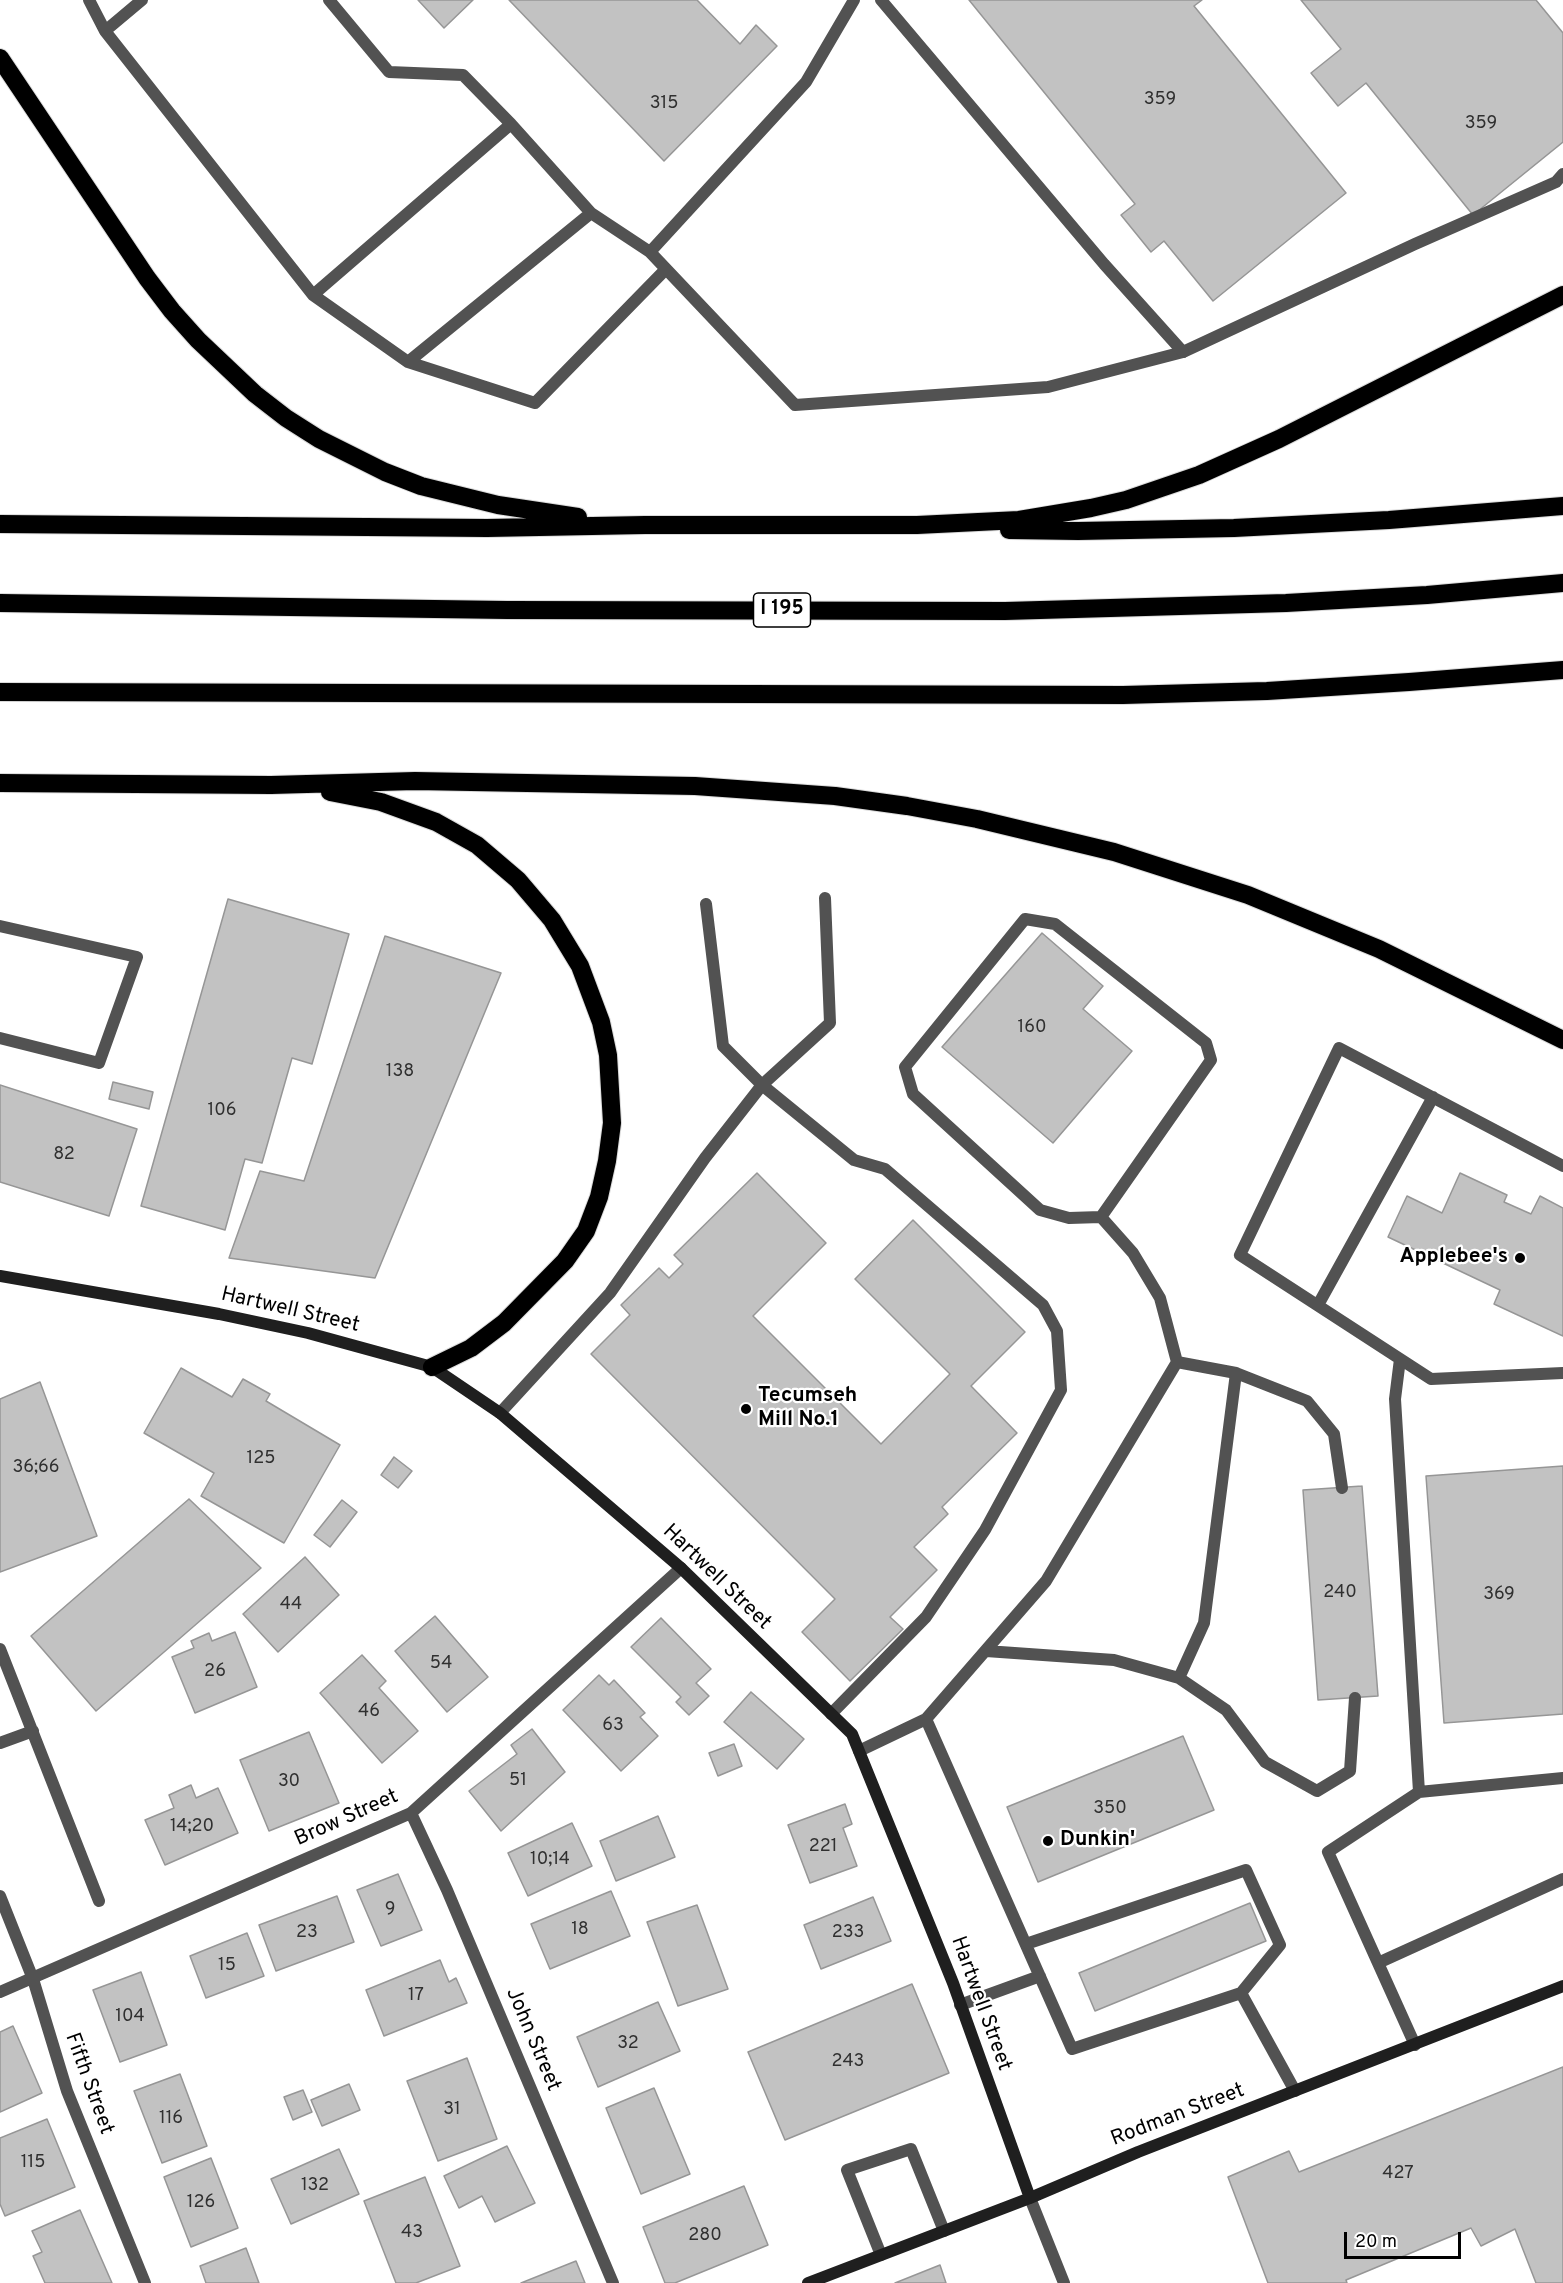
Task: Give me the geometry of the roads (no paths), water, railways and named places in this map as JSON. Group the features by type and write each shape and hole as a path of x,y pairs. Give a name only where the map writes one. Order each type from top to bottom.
{"highway":[{"path":"0,58 147,278 172,311 225,368 286,418 353,457 421,486 498,505 645,525"},
{"path":"0,524 476,528 982,524 1041,517 1090,508 1163,489 1268,444 1563,295"},
{"path":"1526,314 1563,301"},
{"path":"917,525 1078,531 1234,528 1400,519 1563,506"},
{"name":"I 195","path":"0,603 507,610 1005,611 1286,603 1427,595 1563,583"},
{"path":"0,692 1123,695 1267,691 1563,670"},
{"path":"0,783 271,785 415,781 695,786 835,796 965,817 1114,852 1248,895 1379,949 1563,1037"},
{"path":"271,785 329,791 381,802 436,822 477,845 518,880 552,920 580,966 601,1022 608,1055 612,1123 608,1161 599,1197 586,1231 565,1261 504,1323 471,1348 432,1368"}],"main road":[{"name":"Hartwell Street","path":"0,1276 219,1314 308,1333 432,1368 500,1413 681,1568 852,1734 960,2005 1030,2198"},
{"name":"Rodman Street","path":"808,2283 1030,2198 1138,2152 1563,1986"}],"street":[{"path":"89,0 105,31 313,295 408,362 535,403 666,269"},
{"path":"105,31 142,0"},
{"path":"329,0 389,72 463,75 511,124 591,213 650,252 795,405 1048,387 1183,352 1415,244 1556,182 1563,174"},
{"path":"650,252 806,82 854,0"},
{"path":"881,0 1104,264 1183,352"},
{"path":"313,295 511,124"},
{"path":"408,362 591,213"},
{"path":"500,1413 610,1293 705,1158 762,1085 830,1023 825,898"},
{"path":"706,904 723,1046 762,1085 854,1160 885,1169 1043,1305 1057,1330 1061,1390 986,1530 926,1617 831,1714"},
{"path":"859,1751 926,1719 1046,1581 1178,1362 1160,1298 1133,1253 1101,1218 1069,1218 1040,1209 913,1094 905,1067 1025,919 1055,924 1206,1043 1210,1060 1101,1218"},
{"path":"0,926 137,957 99,1063 0,1038"},
{"path":"1563,1166 1339,1048 1240,1255 1431,1379 1563,1374"},
{"path":"1318,1305 1433,1097"},
{"path":"1400,1359 1395,1399 1419,1792"},
{"path":"1178,1362 1236,1373 1307,1401 1334,1434 1342,1488"},
{"path":"1179,1678 1204,1623 1236,1373"},
{"name":"Brow Street","path":"0,1992 411,1813 681,1568"},
{"path":"0,1649 99,1901"},
{"path":"986,1651 1114,1660 1179,1678 1226,1710 1265,1762 1317,1791 1350,1771 1355,1698"},
{"path":"926,1719 1072,2049 1241,1993 1280,1945 1246,1870 1026,1944"},
{"path":"0,1743 33,1731"},
{"path":"1415,2045 1328,1852 1419,1792 1563,1778"},
{"name":"John Street","path":"411,1813 447,1890 613,2283"},
{"path":"1378,1963 1563,1879"},
{"name":"Fifth Street","path":"2,1905 33,1979 67,2091 145,2283"},
{"path":"960,2005 1040,1976"},
{"path":"1241,1993 1295,2091"},
{"path":"881,2255 847,2170 911,2149 944,2231"},
{"name":"Hartwell Street","path":"1030,2198 1064,2283"}],"place":[{"name":"Applebee's","path":"1520,1258"},
{"name":"Tecumseh Mill No.1","path":"746,1409"},
{"name":"Dunkin'","path":"1048,1841"}]}
